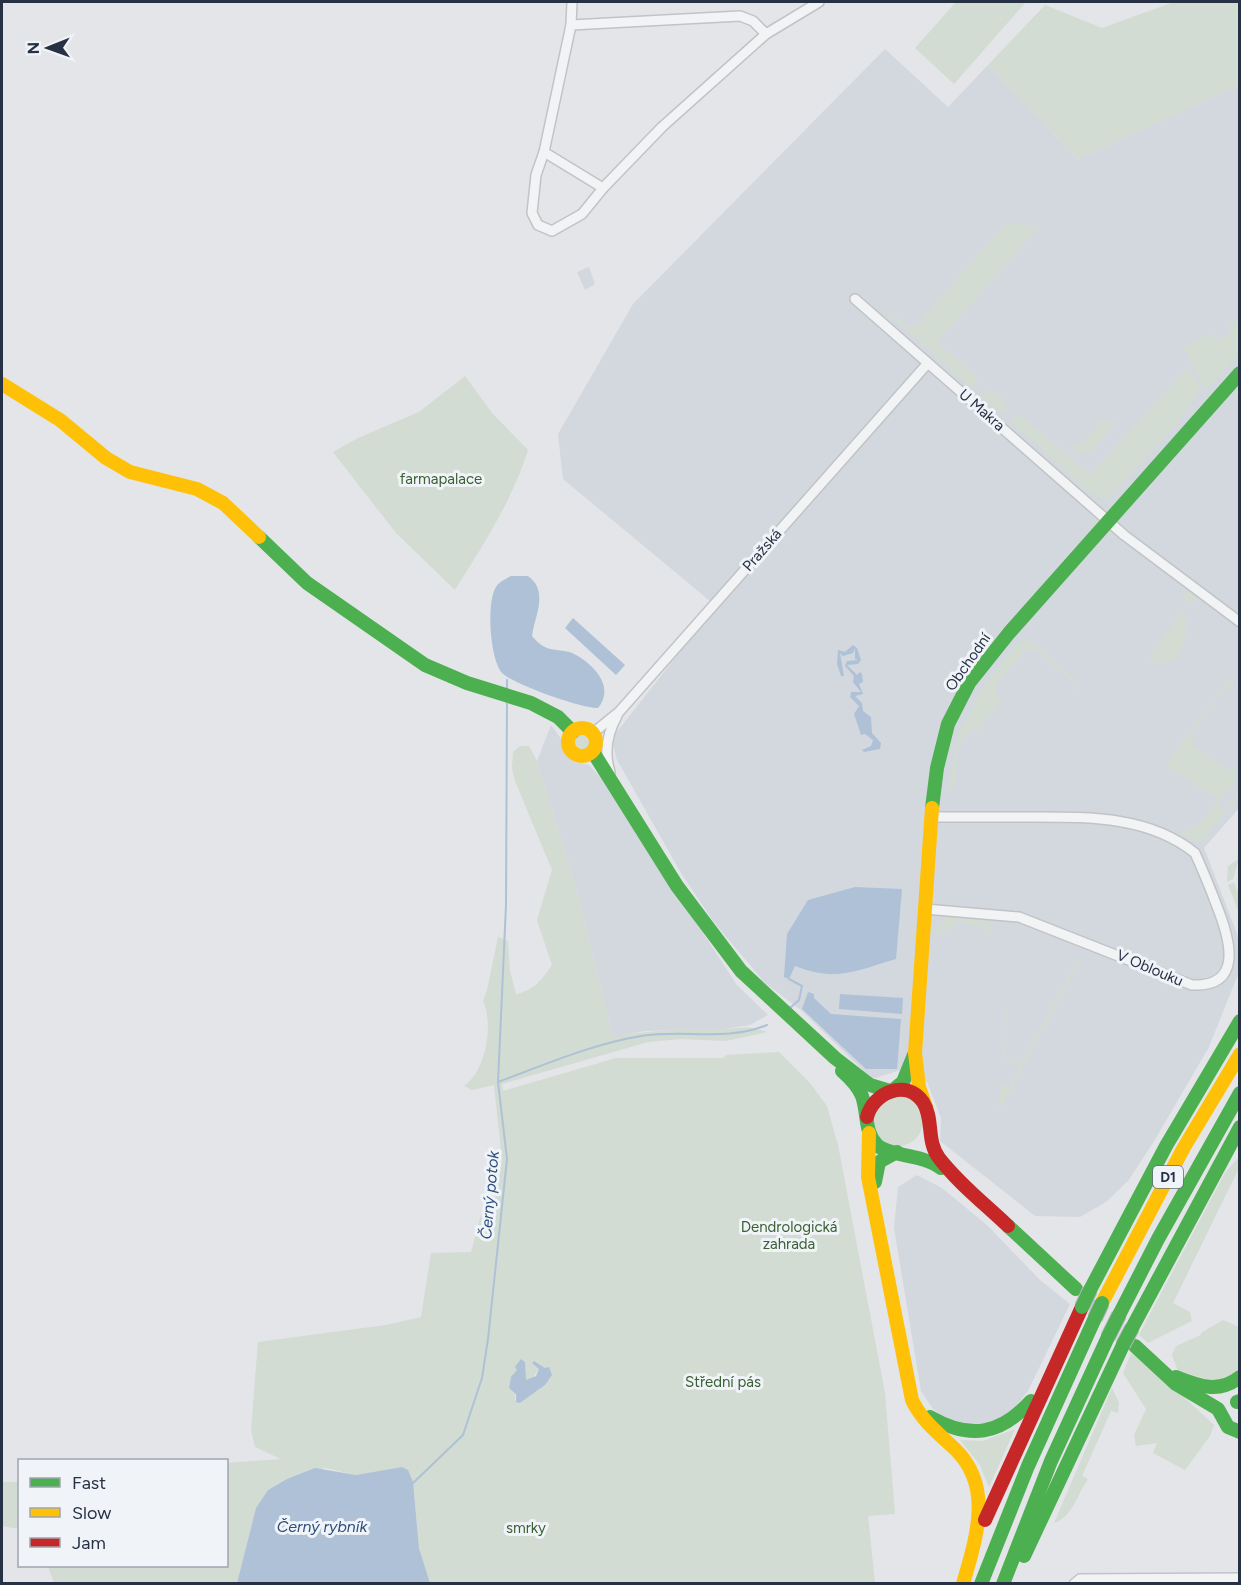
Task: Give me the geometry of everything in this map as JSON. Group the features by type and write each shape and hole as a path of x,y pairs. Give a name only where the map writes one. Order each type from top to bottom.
{"main road":[{"name":"Obchodní","path":"926,1107 919,1087 915,1053 931,817 943,740 969,683 1009,633 1239,373"},
{"path":"2,384 60,420 106,458 130,472 197,489 223,503 307,583 425,665 554,714 573,732"},
{"path":"585,729 593,734 596,741 593,752 584,756 572,752 568,741 573,732 585,729"},
{"path":"593,752 615,783 677,886 722,948 756,987 835,1058 870,1085 913,1094 926,1107 935,1152 956,1177"},
{"path":"963,1584 992,1502 1082,1307 1083,1289 1239,1022"},
{"name":"Obchodní","path":"891,1091 903,1082 915,1053"},
{"name":"D1","path":"981,1584 1055,1405 1102,1303 1172,1170 1239,1054"},
{"path":"835,1058 860,1092 867,1117 869,1133 867,1170 879,1222 909,1388 920,1416 963,1457 978,1482 981,1511 963,1584"},
{"path":"867,1117 874,1101 891,1091"},
{"name":"D1","path":"1005,1584 1073,1413 1108,1337 1163,1229 1239,1094"},
{"path":"879,1222 874,1170 882,1160 914,1148 921,1142 929,1125"},
{"path":"1005,1584 1023,1558 1123,1345 1239,1126"},
{"path":"869,1133 881,1147 925,1156 956,1177 1083,1289"},
{"path":"1204,1190 1229,1157 1239,1148"},
{"path":"1237,1402 1198,1392 1136,1346 1141,1354 1176,1384 1218,1409 1225,1424 1238,1430"},
{"path":"909,1388 923,1411 941,1424 962,1432 986,1432 1009,1423 1022,1412 1056,1360"},
{"path":"1176,1377 1212,1389 1226,1387 1239,1377"},
{"path":"1223,1417 1225,1409 1237,1402"}],"street":[{"path":"572,2 571,25 544,152 536,175 532,213 538,225 545,230 558,230 582,214 603,188 662,127 766,34 819,2"},
{"path":"571,25 740,16 753,21 766,34"},
{"path":"544,152 603,188"},
{"name":"U Makra","path":"855,299 1109,521 1239,622"},
{"name":"Pražská","path":"593,734 620,712 928,363"},
{"path":"615,783 608,766 607,748 610,729 620,712"},
{"name":"V Oblouku","path":"925,909 1019,917 1100,947 1192,986 1207,986 1220,981 1228,973 1233,962 1232,944 1195,853 1183,842 1140,826 1094,816 931,817"},
{"path":"1074,1584 1080,1579 1179,1582 1239,1578"}],"shaded area":[{"path":"885,49 948,107 988,65 1078,159 1239,85 1240,807 1204,848 1239,939 1239,972 1209,1047 1153,1143 1128,1181 1106,1202 1080,1217 1035,1216 940,1141 941,1118 927,1082 901,1070 872,1079 801,1010 765,983 713,921 681,873 616,758 612,738 716,606 563,479 558,434 633,304"},
{"path":"589,267 595,284 585,290 577,272"},
{"path":"551,725 562,740 565,755 575,762 589,765 604,781 737,985 768,1015 750,1025 724,1029 644,1031 613,1038 579,898 537,761"},
{"path":"917,1175 942,1188 988,1226 1040,1280 1070,1304 1028,1391 1013,1410 991,1423 966,1425 943,1416 933,1409 921,1391 894,1228 898,1187"}],"green space":[{"path":"956,2 1026,2 954,84 915,48"},
{"path":"1174,2 1239,2 1239,85 1078,159 988,65 1045,5 1102,28"},
{"path":"1006,223 1039,227 937,342 976,376 978,383 972,389 887,312 889,310 909,327 916,326"},
{"path":"1239,320 1239,354 1206,390 1183,347 1212,333 1216,340 1230,334 1227,326"},
{"path":"1189,366 1201,389 1178,422 1108,499 1094,496 1011,422 1015,416 1024,417 1090,475"},
{"name":"farmapalace","path":"465,376 492,413 528,450 505,505 455,590 396,533 333,452 358,438 419,412"},
{"path":"985,391 993,391 1005,401 1006,410 1000,413 982,398"},
{"path":"1114,421 1114,426 1091,452 1079,453 1069,446 1084,441 1097,428 1097,422"},
{"path":"1185,592 1191,592 1201,598 1191,604 1183,598"},
{"path":"1183,610 1186,627 1180,655 1164,664 1152,661 1148,658"},
{"path":"1031,641 1075,680 1077,696 1073,682 1036,650 1025,651 996,684 997,696 1002,700 976,732 971,728 957,748 956,780 947,794 959,731 973,710 973,701 1015,645"},
{"path":"1228,680 1234,686 1230,690 1225,687 1190,736 1194,739 1192,744 1229,771 1232,768 1236,772 1236,782 1219,802 1222,813 1239,792 1239,797 1200,843 1175,832 1194,827 1218,800 1165,765"},
{"path":"582,735 587,737 589,742 587,747 582,749 577,747 575,742 577,737"},
{"path":"520,746 529,746 537,761 579,898 613,1037 667,1030 753,1028 767,1032 726,1041 682,1039 648,1042 502,1084 503,1091 616,1058 723,1058 727,1055 779,1052 810,1083 827,1106 838,1145 885,1393 895,1514 868,1516 875,1583 430,1583 419,1548 414,1491 402,1467 356,1475 325,1468 288,1479 268,1490 256,1508 237,1583 54,1583 48,1567 228,1567 228,1463 281,1459 255,1447 251,1430 258,1342 386,1325 421,1317 431,1253 471,1252 480,1218 497,1194 502,1160 494,1085 472,1090 464,1086 478,1070 486,1046 488,1022 483,1001 498,937 508,941 510,971 516,994 533,987 552,965 537,920 552,870 515,781 512,768 513,752","holes":["534,1361 545,1368 545,1385 520,1403 515,1400 517,1370 525,1365 526,1380 531,1380 539,1369"]},
{"path":"1239,859 1233,879 1227,882 1228,866"},
{"path":"1234,882 1239,895 1239,913 1228,885"},
{"path":"946,917 988,921 993,928 989,935 984,934 985,928 956,921 955,926 944,931 935,940 937,927"},
{"path":"1078,958 1081,959 999,1112 1001,1084 1009,1087 1019,1067 1003,1058 1008,982 1005,1056 1021,1064"},
{"path":"898,1096 907,1098 918,1107 923,1121 921,1130 912,1141 898,1146 889,1144 878,1135 873,1121 875,1112 884,1101"},
{"path":"1239,1157 1239,1168 1173,1303 1190,1312 1192,1321 1148,1343 1139,1335 1225,1173"},
{"path":"1223,1320 1239,1327 1239,1370 1221,1383 1178,1371 1172,1355 1176,1346 1201,1335"},
{"path":"1131,1353 1157,1372 1214,1425 1210,1436 1185,1470 1153,1453 1157,1443 1136,1446 1134,1435 1146,1409 1123,1373"},
{"path":"1112,1388 1119,1403 1118,1413 1111,1411 1082,1476 1088,1479 1074,1504 1066,1516 1054,1523"},
{"path":"1015,1429 989,1487 980,1465 960,1440 983,1441"},
{"path":"2,1482 18,1482 18,1529 2,1526"}],"water":[{"path":"511,576 528,576 538,589 539,604 532,636 549,649 566,651 578,656 597,672 604,686 603,701 598,708 548,695 502,673 492,644 491,605 496,587"},
{"path":"573,618 625,665 616,675 565,628"},
{"path":"853,645 857,648 861,660 858,664 847,665 857,675 860,672 862,674 863,682 859,684 863,694 855,696 862,703 863,711 871,717 872,733 881,743 880,749 864,752 862,750 871,746 873,740 865,734 861,735 854,714 859,706 850,697 851,692 861,692 853,682 854,676 845,666 847,661 858,660 855,659 855,648 853,653 843,656 840,653 844,676 841,676 837,664 838,650 845,652"},
{"path":"855,887 902,889 896,959 857,971 834,974 809,971 795,966 789,979 784,977 787,934 808,900"},
{"path":"808,992 814,994 814,998 831,1014 901,1019 897,1069 866,1069 802,1009"},
{"path":"840,994 903,998 902,1014 839,1009"},
{"path":"521,1359 525,1362 526,1380 536,1376 539,1369 532,1363 534,1361 545,1368 549,1367 552,1375 545,1385 520,1403 516,1402 516,1394 509,1388 511,1377 517,1370 515,1367"},
{"name":"Černý rybník","path":"402,1467 408,1470 413,1482 419,1548 430,1583 237,1583 256,1508 268,1490 287,1479 315,1468 356,1475"}],"waterway":[{"name":"Černý potok","path":"507,680 507,689"},
{"name":"Černý potok","path":"412,1484 463,1435 482,1378 488,1339 507,1159 498,1082 506,905 507,700"},
{"path":"789,979 802,986 799,1000 790,1008"},
{"path":"498,1082 604,1044 641,1036 736,1033 767,1025"}],"traffic: fast":[{"path":"932,808 937,768 948,724 969,683 1009,633 1240,373"},
{"path":"259,537 307,583 425,665 467,683 531,703 558,717 573,732"},
{"path":"593,752 677,886 741,971 835,1058 870,1085 890,1091"},
{"path":"1090,1290 1166,1146 1240,1021"},
{"path":"892,1091 903,1082 914,1055"},
{"path":"842,1071 854,1082 860,1092 870,1134 877,1145 889,1152 924,1160 941,1168"},
{"path":"1119,1315 1158,1239 1240,1093"},
{"path":"1132,1328 1240,1127"},
{"path":"875,1182 879,1162 897,1152"},
{"path":"1008,1226 1076,1289"},
{"path":"1082,1307 1090,1290"},
{"path":"1095,1318 1102,1303"},
{"path":"1108,1337 1119,1315"},
{"path":"981,1584 1028,1466 1095,1318"},
{"path":"1123,1345 1132,1328"},
{"path":"1003,1584 1051,1461 1108,1337"},
{"path":"1024,1556 1123,1345"},
{"path":"1135,1346 1176,1384 1218,1409 1228,1427 1240,1432"},
{"path":"1176,1377 1209,1387 1224,1385 1240,1377"},
{"path":"930,1417 958,1429 984,1430 1008,1421 1031,1401"}],"traffic: slow":[{"path":"2,384 60,420 106,458 130,472 197,489 223,503 259,537"},
{"path":"582,728 592,732 596,742 592,752 582,756 572,752 568,742 572,732 582,728"},
{"path":"926,1107 919,1087 915,1053 932,808"},
{"path":"1102,1303 1183,1149 1240,1054"},
{"path":"869,1133 868,1177 912,1400 926,1421 967,1464 975,1480 978,1514 973,1549 963,1584"}],"traffic: jam":[{"path":"867,1117 870,1108 883,1095 899,1090 916,1095 926,1109 933,1144 939,1158 1008,1226"},
{"path":"985,1520 1082,1307"}],"park label":[{"name":"Dendrologická zahrada","path":"789,1236"},
{"name":"Střední pás","path":"723,1382"},
{"name":"smrky","path":"526,1528"}]}
